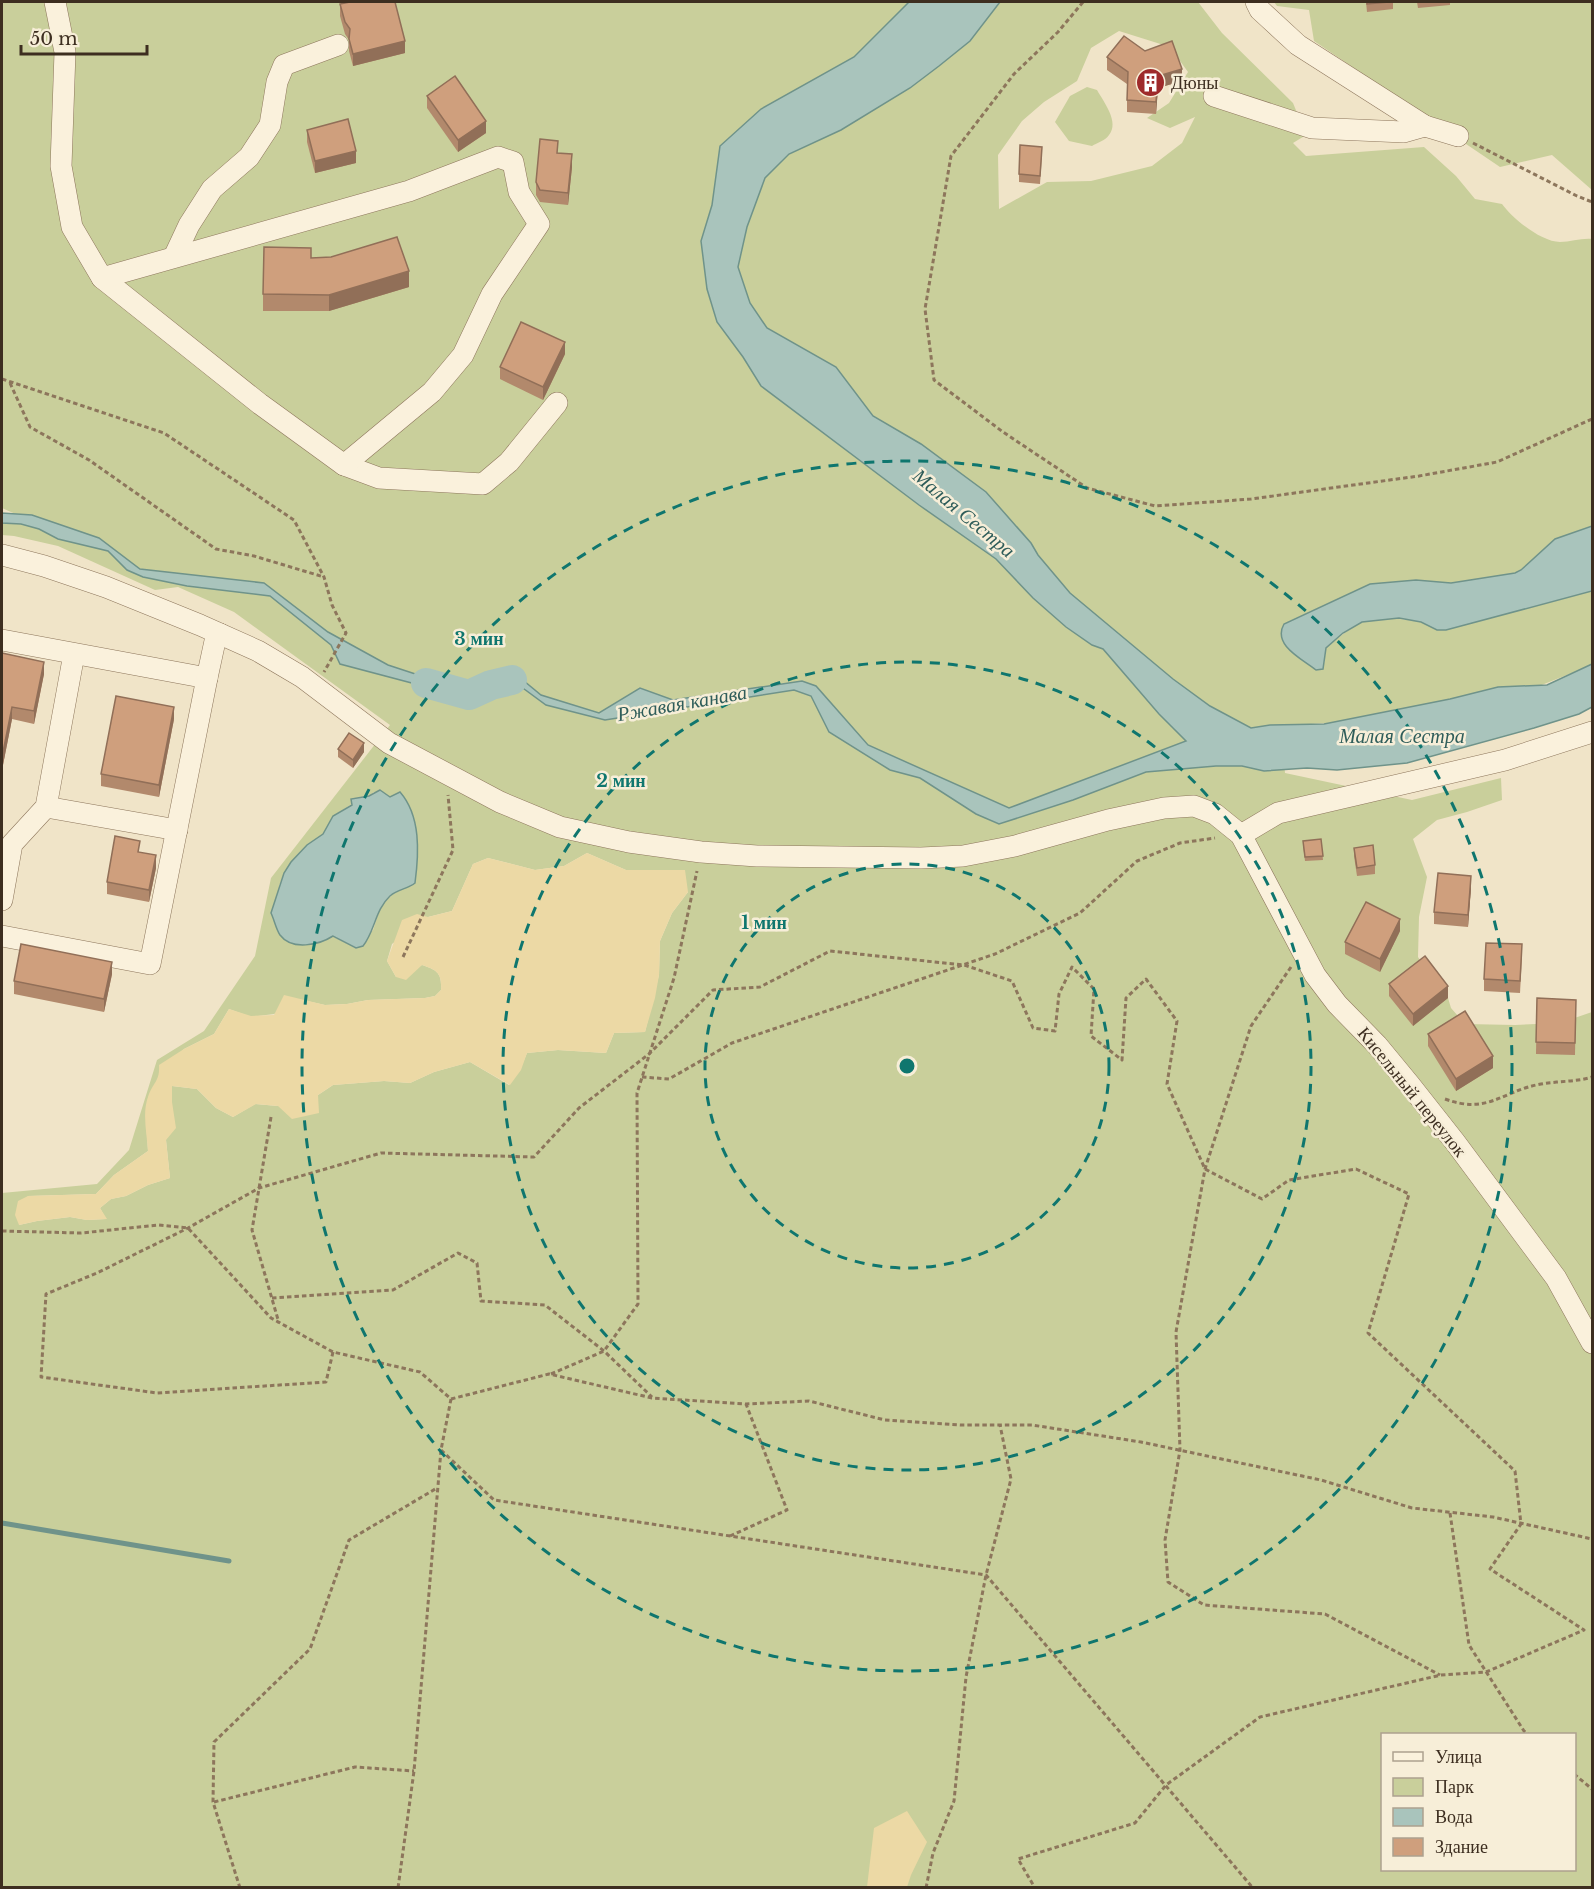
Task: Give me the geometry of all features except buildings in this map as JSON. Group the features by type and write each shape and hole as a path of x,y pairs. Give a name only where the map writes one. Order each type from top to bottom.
{"street":[{"path":"56,2 65,52 61,166 72,227 102,278 260,404 344,465 379,478 483,484 509,462 556,402"},
{"path":"1256,2 1260,10 1298,45 1425,126 1458,136"},
{"path":"174,257 189,225 212,189 249,157 270,125 278,82 284,65 338,45"},
{"path":"1214,96 1312,128 1404,132 1425,126"},
{"path":"102,278 409,191 498,157 513,162 519,192 539,224 492,294 463,355 432,392 344,465"},
{"path":"2,555 44,566 106,587 258,651 302,677 389,743 500,802 560,827 629,842 701,852 807,858 963,856 1015,846 1108,820 1164,808 1194,806 1215,814 1241,835 1278,813 1505,760 1593,732"},
{"path":"2,936 150,964 207,678 215,641 220,634"},
{"path":"2,640 207,678"},
{"path":"2,900 12,844 46,807 74,654"},
{"path":"46,807 177,830"},
{"name":"Кисельный переулок","path":"1241,835 1315,975 1337,1004 1377,1045 1417,1093 1556,1278 1593,1343"}],"path":[{"path":"1083,2 1058,32 1014,74 951,156 925,309 934,380 1003,432 1087,488 1155,506 1251,499 1419,476 1497,462 1593,419"},
{"path":"1458,136 1593,202"},
{"path":"2,379 164,433 294,520 324,577 332,605 346,633 334,655"},
{"path":"9,382 30,427 89,460 216,549 254,556 324,577"},
{"path":"404,957 453,850 447,775"},
{"path":"642,1077 669,1079 732,1043 994,954 1080,913 1137,861 1180,843 1241,835"},
{"path":"451,1398 549,1374 604,1351 638,1304 637,1093 674,978 701,852"},
{"path":"333,1353 326,1382 157,1394 41,1377 46,1294 97,1274 188,1228 259,1188 381,1153 534,1157 579,1108 649,1054 713,990 760,987 830,951 964,964 1012,981 1033,1028 1055,1031 1059,994 1072,967 1094,989 1091,1036 1122,1060 1126,998 1146,979 1177,1021 1167,1083 1205,1169 1262,1199 1289,1180 1356,1169 1409,1194 1368,1334 1515,1472 1521,1524 1490,1569 1584,1630 1486,1672 1441,1675 1260,1717 1166,1785 1135,1822 1018,1859 1035,1887"},
{"path":"1302,951 1251,1026 1205,1169 1176,1332 1180,1450 1165,1540 1168,1582 1204,1605 1325,1614 1441,1675"},
{"path":"1417,1093 1437,1096 1468,1106 1497,1100 1525,1087 1593,1077"},
{"path":"271,1117 252,1230 279,1323"},
{"path":"2,1231 81,1233 159,1225 188,1228 271,1318 333,1353 420,1372 451,1398"},
{"path":"272,1298 393,1290 458,1252 477,1263 481,1301 545,1305 604,1351 652,1398"},
{"path":"549,1374 652,1398 746,1404 809,1401 885,1420 960,1425 1032,1425 1141,1442 1321,1480 1412,1508 1493,1517 1593,1539"},
{"path":"398,1887 414,1771 441,1450 451,1398"},
{"path":"730,1536 787,1510 746,1404"},
{"path":"926,1887 933,1853 954,1801 966,1677 986,1575 1011,1479 1000,1425"},
{"path":"441,1450 494,1500 986,1575 1253,1887"},
{"path":"240,1887 213,1802 214,1742 310,1649 349,1540 437,1488"},
{"path":"1450,1513 1469,1645 1527,1733"},
{"path":"213,1802 355,1767 414,1771"},
{"path":"1576,1775 1593,1789"},
{"path":"848,1887 855,1887"}],"green space":[{"path":"2,2 1198,2 1222,33 1293,103 1306,135 1293,143 1306,156 1424,147 1456,176 1475,199 1502,204 1536,234 1560,242 1592,239 1592,526 1555,539 1515,573 1451,583 1416,580 1284,624 1324,664 1326,648 1366,621 1407,620 1446,630 1592,591 1592,665 1514,696 1372,720 1281,726 1285,773 1412,800 1501,778 1502,800 1437,820 1413,839 1427,877 1419,917 1418,957 1448,998 1451,1008 1465,1024 1560,1023 1592,1012 1592,1887 2,1887 2,1193 97,1184 129,1150 157,1060 204,1031 255,956 271,878 390,725 234,612 178,587 155,590 58,546 2,535 2,523 21,524 39,529 58,539 78,542 2,508","holes":["1119,31 1170,47 1188,72 1169,103 1147,118 1170,128 1195,117 1182,143 1152,166 1091,181 1047,182 999,209 998,155 1022,121 1044,102 1077,81 1091,48","374,792 390,797 417,832 417,867 412,886 392,895 381,906 373,930 355,948 332,936 317,943 290,943 279,886 284,873 307,845 323,834 333,816","587,853 626,870 647,870 688,892 672,913 660,941 659,975 645,1032 614,1033 606,1053 558,1050 527,1053 520,1070 509,1085 470,1062 434,1072 410,1083 384,1081 333,1085 318,1095 278,1106 255,1104 233,1117 216,1108 197,1089 172,1086 166,1140 170,1178 148,1185 126,1196 111,1199 100,1208 106,1219 87,1220 70,1217 19,1225 28,1196 96,1194 114,1175 148,1151 146,1121 148,1098 160,1075 184,1049 214,1034 229,1009 251,1017 274,1014 307,1001 325,1005 435,996 441,990 438,973 422,965 396,977 387,961 392,944 428,917 452,911 473,864 488,858 535,870 564,866"]},
{"path":"1274,2 1592,2 1592,190 1552,155 1500,167 1314,41 1309,10 1277,6"},
{"path":"1087,87 1097,90 1113,124 1108,137 1092,146 1069,141 1055,122 1070,96"}],"sand":[{"path":"587,853 626,870 685,870 688,892 672,913 660,941 659,975 645,1032 614,1033 606,1053 558,1050 527,1053 521,1070 510,1085 470,1062 434,1072 410,1083 384,1081 333,1085 318,1095 319,1113 292,1119 278,1106 256,1104 233,1117 216,1108 197,1089 172,1086 176,1128 166,1140 170,1178 148,1185 126,1196 111,1199 100,1208 107,1219 87,1220 70,1217 19,1225 15,1215 18,1201 28,1196 96,1194 114,1175 148,1151 145,1110 148,1097 157,1079 159,1065 214,1034 229,1009 251,1016 274,1015 284,995 325,1005 435,996 441,990 438,973 422,965 406,980 396,977 387,961 402,920 417,914 428,917 452,911 473,864 488,858 535,870 564,866"},
{"path":"907,1811 927,1842 907,1887 867,1887 874,1828"}],"water":[{"name":"Малая Сестра","path":"909,2 1000,2 970,41 910,88 841,130 789,154 765,178 747,227 738,267 750,303 767,328 836,367 873,416 921,444 986,492 1031,543 1038,555 1070,593 1173,679 1210,706 1251,728 1270,725 1324,724 1498,687 1547,685 1592,664 1592,707 1579,714 1534,728 1407,763 1337,770 1307,768 1264,771 1242,766 1216,766 1146,772 1073,800 999,824 976,814 920,778 890,770 829,732 811,696 794,690 605,720 546,705 520,686 457,695 340,664 331,645 270,596 187,586 143,577 127,570 108,551 58,539 39,529 21,524 2,523 2,513 32,515 99,538 140,569 264,583 328,632 388,665 467,691 518,676 541,695 599,713 640,688 673,700 802,681 816,686 868,745 1009,808 1186,741 1159,714 1103,649 1092,645 1066,627 1033,598 996,559 919,505 761,386 717,322 707,289 701,241 712,205 720,146 761,109 854,57"},
{"path":"1592,526 1592,591 1446,630 1437,630 1421,622 1399,618 1362,622 1343,633 1326,648 1323,669 1316,670 1290,651 1282,638 1281,632 1284,624 1370,584 1416,580 1451,583 1515,573 1555,539"},
{"path":"380,790 390,797 400,792 412,812 418,847 415,883 393,894 385,902 363,946 356,948 333,936 306,945 298,945 285,940 280,935 271,913 284,873 307,845 323,834 333,816 352,805 351,799 369,796"}],"waterway":[{"name":"Ржавая канава","path":"426,683 469,695 491,685 512,680"},
{"path":"2,1523 229,1561"}],"place":[{"name":"Дюны","path":"1150,83"}]}
